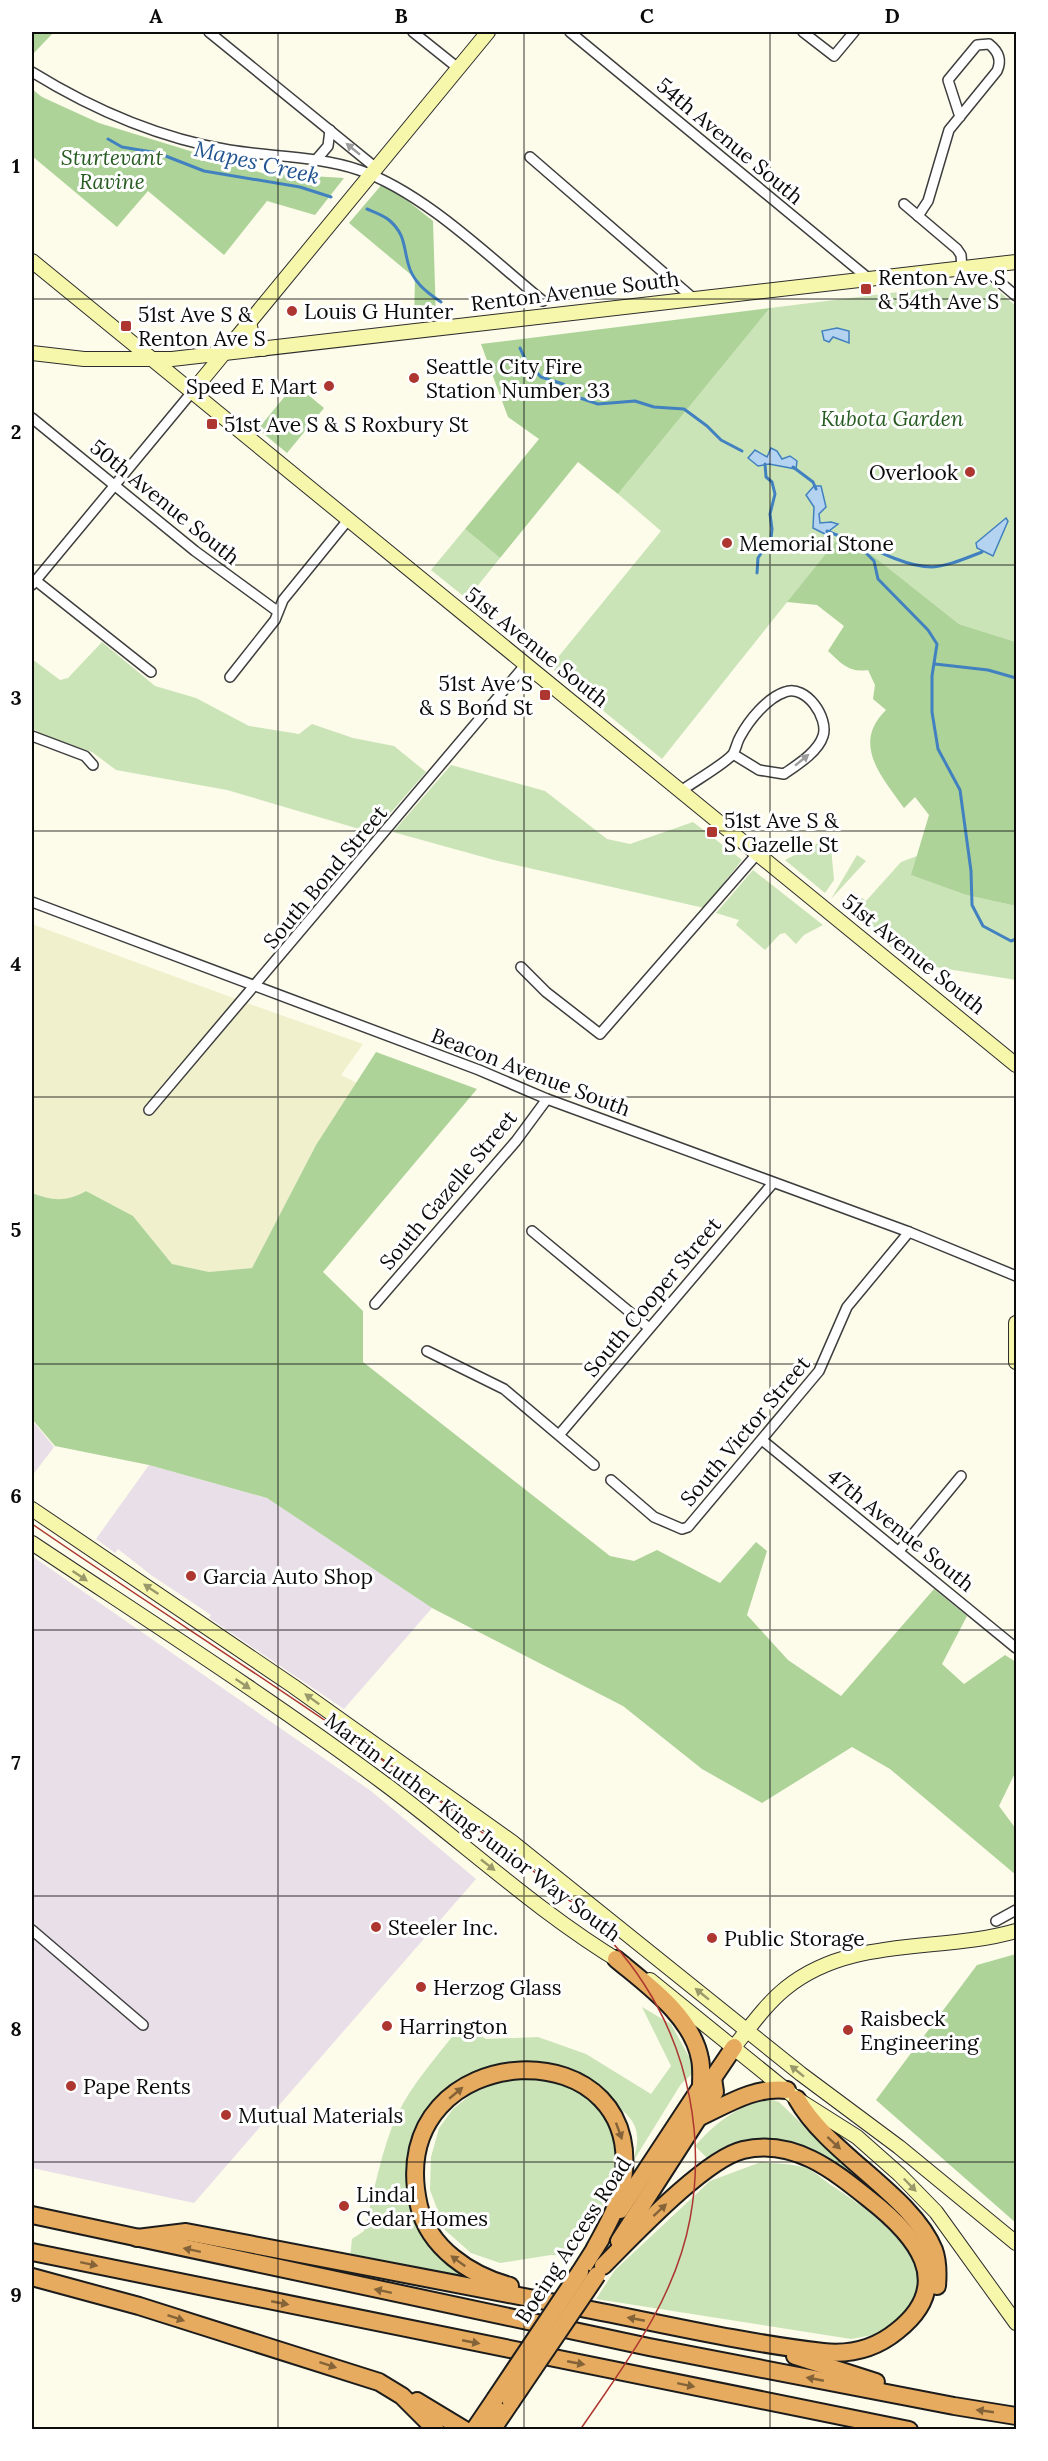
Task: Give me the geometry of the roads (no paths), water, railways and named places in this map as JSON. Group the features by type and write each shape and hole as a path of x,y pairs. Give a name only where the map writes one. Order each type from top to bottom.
{"highway":[{"path":"616,1959 655,1990 688,2031 700,2058 707,2083"},
{"name":"Boeing Access Road","path":"491,2429 503,2400 595,2248 707,2083 735,2047"},
{"path":"595,2248 619,2198 625,2155 614,2117 598,2097 564,2076 517,2068 479,2079 465,2086 440,2108 425,2132 416,2160 415,2178 421,2212 436,2240 462,2264 502,2284 608,2313"},
{"name":"Boeing Access Road","path":"474,2430 503,2400 600,2270 715,2092 707,2083"},
{"path":"137,2238 186,2232 732,2338 840,2354 867,2357 886,2353 913,2332 931,2307 936,2292 937,2261 928,2239 914,2221 812,2123 792,2095 771,2089 746,2095 698,2119"},
{"path":"600,2270 661,2210 722,2158 743,2150 758,2148 798,2152 826,2167 892,2217 918,2246 926,2268 927,2282 923,2300 907,2323 882,2342 860,2351 840,2354"},
{"path":"32,2215 522,2321 954,2406 1017,2415"},
{"path":"32,2252 909,2430"},
{"path":"32,2277 139,2306 343,2369 379,2382 402,2396 423,2403 465,2430"},
{"path":"732,2338 954,2406"},
{"path":"402,2396 436,2430"}],"main road":[{"path":"192,392 488,32"},
{"name":"51st Avenue South","path":"32,261 1017,1065"},
{"name":"Renton Avenue South","path":"32,353 84,359 153,361 1017,262"},
{"path":"249,322 253,339 263,349"},
{"path":"1017,1323 1017,1362"},
{"name":"Martin Luther King Junior Way South","path":"32,1509 293,1686 512,1842 818,2087 899,2147 1017,2243"},
{"name":"Martin Luther King Junior Way South","path":"32,1544 238,1681 362,1767 580,1937 662,1987 792,2095 857,2137 900,2175 936,2212 1017,2323"},
{"name":"Boeing Access Road","path":"735,2047 786,1988 832,1961 863,1953 1017,1931"}],"street":[{"path":"209,32 330,130 373,171 422,203 543,301"},
{"path":"413,32 458,68"},
{"name":"54th Avenue South","path":"570,32 868,278"},
{"path":"803,32 834,56 854,32"},
{"path":"918,216 928,201 949,130 960,117 999,67 999,56 989,44 977,45 948,80 960,117"},
{"path":"32,72 81,101 186,140 228,150 316,160 373,171"},
{"path":"316,160 328,146 330,130"},
{"path":"530,157 694,298"},
{"path":"904,204 957,249 961,255 962,269"},
{"path":"982,267 1017,296"},
{"path":"36,579 192,392"},
{"name":"50th Avenue South","path":"32,418 277,612"},
{"path":"230,677 348,520"},
{"path":"32,567 36,579 151,672"},
{"name":"South Bond Street","path":"149,1110 526,664"},
{"path":"681,791 733,754 740,736 757,713 787,691 805,697 822,715 825,727 822,740 784,774 759,770 733,754"},
{"path":"32,736 85,756 93,765"},
{"path":"521,967 546,992 600,1034 757,854"},
{"name":"Beacon Avenue South","path":"32,902 479,1070 547,1099 909,1232 1012,1274"},
{"name":"South Gazelle Street","path":"375,1304 516,1141 547,1099"},
{"name":"South Cooper Street","path":"559,1435 773,1183"},
{"path":"532,1232 649,1328"},
{"name":"South Victor Street","path":"611,1480 654,1517 682,1529 688,1527 823,1365 848,1306 909,1232"},
{"path":"427,1351 504,1389 594,1465"},
{"name":"47th Avenue South","path":"762,1440 1017,1648"},
{"path":"899,1551 961,1476"},
{"path":"996,1921 1017,1910"},
{"path":"32,1930 143,2025"}],"water":[{"path":"837,328 849,331 849,343 833,337 829,342 824,340 822,331"},
{"path":"771,448 777,451 782,459 790,456 797,461 796,469 769,464 758,466 748,458 755,450 767,457"},
{"path":"814,486 821,486 826,507 819,514 820,523 838,524 825,534 813,528 814,507 806,495"},
{"path":"1006,518 1008,521 993,556 977,548 976,543"}],"waterway":[{"name":"Mapes Creek","path":"108,139 122,147 158,153 204,171 300,187 331,197"},
{"name":"Mapes Creek","path":"367,209 389,220 398,230 416,281 441,302"},
{"name":"Mapes Creek","path":"520,348 526,361 541,377 563,384 580,398 598,404 635,401 654,407 684,409 721,440 742,451"},
{"path":"757,573 758,558 771,538 770,514 775,494 772,482 766,477 765,464"},
{"name":"Mapes Creek","path":"793,467 813,482 816,489"},
{"name":"Mapes Creek","path":"827,531 844,538 851,538 874,561 878,579 928,630 937,644 932,676 932,712 938,749 960,790 971,871 972,905 983,926 1011,941 1016,939"},
{"path":"853,539 891,557 922,566 945,565 982,552"},
{"path":"935,664 988,670 1016,678"}],"tram line":[{"path":"32,1524 358,1743 513,1855 585,1914 626,1959 644,1984 660,2011 672,2039 690,2097 695,2158 690,2219 683,2249 660,2304 631,2356 580,2430"}],"place":[{"name":"Renton Ave S & 54th Ave S","path":"866,289"},
{"name":"Louis G Hunter","path":"292,311"},
{"name":"51st Ave S & Renton Ave S","path":"126,326"},
{"name":"Seattle City Fire Station Number 33","path":"414,378"},
{"name":"Speed E Mart","path":"329,386"},
{"name":"51st Ave S & S Roxbury St","path":"212,424"},
{"name":"Overlook","path":"970,472"},
{"name":"Memorial Stone","path":"727,543"},
{"name":"51st Ave S & S Bond St","path":"545,695"},
{"name":"51st Ave S & S Gazelle St","path":"712,832"},
{"name":"Garcia Auto Shop","path":"191,1576"},
{"name":"Steeler Inc.","path":"376,1927"},
{"name":"Public Storage","path":"712,1938"},
{"name":"Herzog Glass","path":"421,1987"},
{"name":"Harrington","path":"387,2026"},
{"name":"Raisbeck Engineering","path":"848,2030"},
{"name":"Pape Rents","path":"71,2086"},
{"name":"Mutual Materials","path":"226,2115"},
{"name":"Lindal Cedar Homes","path":"344,2206"}],"park label":[{"name":"Sturtevant Ravine","path":"112,169"},
{"name":"Kubota Garden","path":"892,418"}]}
